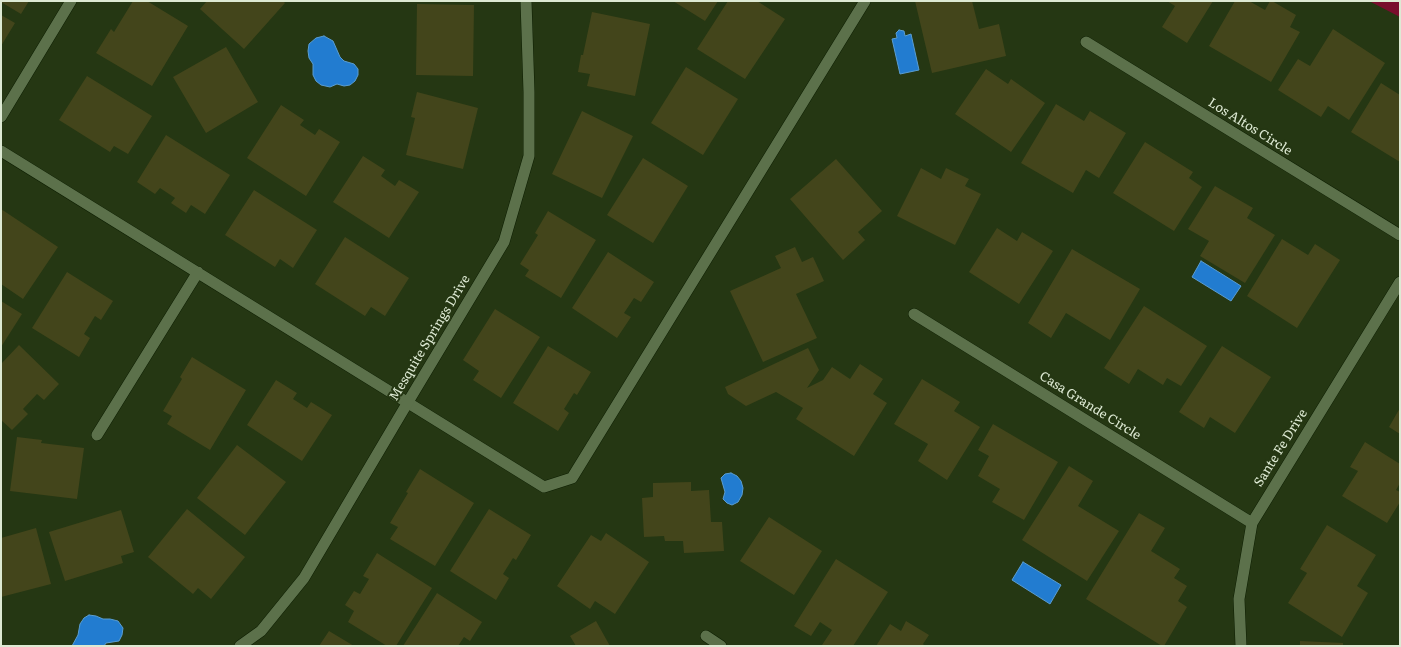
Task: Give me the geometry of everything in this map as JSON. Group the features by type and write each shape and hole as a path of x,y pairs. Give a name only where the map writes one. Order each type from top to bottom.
{"street":[{"path":"1,117 71,1"},
{"name":"Mesquite Springs Drive","path":"240,646 261,631 304,578 504,242 529,156 530,92 526,1"},
{"path":"1,151 544,487 572,478 866,1"},
{"name":"Los Altos Circle","path":"1086,42 1400,235"},
{"path":"97,435 198,272"},
{"name":"Sante Fe Drive","path":"1242,646 1239,599 1252,523 1400,282"},
{"name":"Casa Grande Circle","path":"914,314 1252,523"},
{"path":"706,636 722,646"}],"shaded area":[{"path":"1369,1 1400,1 1400,17"}],"water":[{"path":"899,30 904,31 905,36 911,34 919,70 900,74 892,39 897,38 896,33"},
{"path":"324,36 333,41 340,57 344,61 354,64 358,69 358,75 355,81 350,85 344,86 337,84 330,87 321,85 316,81 313,75 313,64 309,58 309,44 316,38"},
{"path":"1201,261 1241,286 1231,301 1192,277"},
{"path":"731,473 737,476 741,481 743,488 742,495 738,502 732,505 723,499 725,492 721,478 725,474"},
{"path":"1023,562 1061,585 1050,604 1012,580"},
{"path":"89,615 118,621 123,628 119,641 106,643 104,646 72,646 78,635 80,624 84,618"}],"building":[{"path":"1,1 29,1 21,14"},
{"path":"133,1 147,1 188,26 152,86 96,53 111,29 114,32"},
{"path":"207,1 283,1 285,3 244,49 200,9"},
{"path":"673,1 718,1 705,21"},
{"path":"728,1 757,1 785,19 745,79 697,49"},
{"path":"915,1 972,1 979,29 999,24 1006,56 932,73"},
{"path":"1167,1 1213,1 1187,43 1162,27 1175,6"},
{"path":"1235,1 1249,1 1265,10 1270,1 1272,1 1296,15 1290,27 1300,32 1271,82 1209,46"},
{"path":"417,4 474,5 473,76 416,75"},
{"path":"592,12 650,24 635,96 587,86 590,74 578,72"},
{"path":"1,15 15,23 1,46"},
{"path":"1333,29 1385,63 1349,120 1328,106 1321,117 1278,90 1298,59 1310,66"},
{"path":"226,47 258,102 206,133 173,77"},
{"path":"686,67 738,99 703,155 651,123"},
{"path":"986,69 1008,84 1011,79 1045,103 1011,152 955,114"},
{"path":"87,76 152,116 128,154 114,146 110,152 59,120"},
{"path":"1381,83 1400,95 1400,162 1351,132"},
{"path":"417,92 478,108 463,169 406,155 415,118 411,117"},
{"path":"1056,104 1084,121 1090,111 1126,133 1099,178 1086,170 1073,193 1021,163"},
{"path":"281,105 304,120 300,125 315,135 319,129 340,142 306,196 247,158"},
{"path":"582,111 633,136 602,198 552,174"},
{"path":"166,135 230,175 205,214 191,205 186,213 171,203 175,198 160,188 155,194 137,182"},
{"path":"1145,142 1193,172 1189,178 1202,187 1174,231 1113,193"},
{"path":"363,156 385,170 381,176 395,186 399,180 419,192 389,238 333,202"},
{"path":"643,158 688,186 653,243 607,215"},
{"path":"836,159 882,211 858,232 865,240 843,260 790,199"},
{"path":"921,168 941,179 946,168 969,179 965,186 981,194 955,245 897,216"},
{"path":"1215,186 1253,208 1247,218 1275,235 1245,283 1200,256 1209,241 1188,229"},
{"path":"254,190 317,230 293,268 280,259 275,267 225,235"},
{"path":"1,209 58,247 23,299 1,284"},
{"path":"548,211 596,240 561,298 525,276 529,270 520,264 538,235 535,233"},
{"path":"997,228 1017,241 1022,232 1053,251 1019,304 969,272"},
{"path":"345,237 409,278 385,316 371,307 365,316 315,284"},
{"path":"1282,239 1308,255 1315,244 1340,260 1297,328 1247,296"},
{"path":"795,247 802,262 813,257 824,281 796,294 817,338 763,362 730,291 781,268 775,256"},
{"path":"1072,249 1140,289 1110,340 1066,313 1051,338 1028,323"},
{"path":"608,252 654,282 641,302 634,298 624,313 631,317 617,338 572,308"},
{"path":"67,272 113,301 101,320 95,316 84,334 90,338 79,357 32,328"},
{"path":"1,301 22,314 1,347"},
{"path":"1144,306 1207,346 1181,386 1167,378 1163,385 1138,369 1129,384 1104,368"},
{"path":"495,309 540,337 501,398 473,380 479,371 463,360"},
{"path":"19,345 59,384 44,400 37,394 23,409 28,414 12,430 1,420 1,364"},
{"path":"548,346 591,372 577,395 574,393 564,409 569,413 558,431 513,403"},
{"path":"1222,346 1271,377 1235,433 1210,417 1204,428 1179,412"},
{"path":"808,348 819,370 807,388 823,380 832,367 850,379 860,364 883,379 873,394 887,403 854,456 796,419 803,408 776,392 746,406 728,394 725,387"},
{"path":"192,357 246,390 210,450 167,424 172,416 163,411 182,379 180,377"},
{"path":"922,379 960,402 954,411 980,427 947,480 918,461 928,444 894,424"},
{"path":"276,380 297,393 293,399 307,408 311,402 332,415 302,461 247,425"},
{"path":"1400,408 1400,434 1389,427"},
{"path":"993,424 1058,462 1024,520 992,502 1000,489 978,476 989,456 978,450"},
{"path":"17,437 42,440 41,443 84,448 77,499 10,491"},
{"path":"1365,442 1400,464 1400,483 1396,490 1400,492 1400,502 1387,523 1342,496 1358,471 1350,467"},
{"path":"237,445 286,482 245,535 197,498"},
{"path":"1069,466 1093,481 1078,506 1119,531 1087,581 1022,540"},
{"path":"420,469 474,503 435,566 390,539 398,527 390,523"},
{"path":"691,482 691,491 709,490 711,522 722,522 724,551 684,553 683,541 665,541 664,536 644,537 642,498 653,497 653,483"},
{"path":"187,509 245,557 211,599 198,588 193,594 148,557"},
{"path":"489,509 531,535 516,560 513,558 503,574 509,578 496,600 450,571"},
{"path":"121,510 134,552 121,556 123,563 65,581 49,532"},
{"path":"1139,513 1165,528 1151,551 1180,569 1174,578 1187,586 1178,601 1187,607 1164,646 1086,599"},
{"path":"769,517 822,551 794,595 740,561"},
{"path":"1327,525 1376,555 1357,586 1368,593 1342,637 1288,603 1307,573 1300,569"},
{"path":"36,528 51,584 1,597 1,538"},
{"path":"606,533 649,562 615,614 595,601 590,609 557,586 591,535 601,541"},
{"path":"377,553 432,588 396,646 387,646 348,622 354,611 345,605 354,591 360,594 369,579 363,576"},
{"path":"836,559 888,592 853,646 822,645 832,630 820,622 811,636 794,626"},
{"path":"437,593 482,622 470,641 464,637 458,646 403,646"},
{"path":"596,621 610,646 576,646 570,636"},
{"path":"906,621 929,635 923,644 925,646 876,646 890,624 901,631"},
{"path":"329,631 354,646 319,646"},
{"path":"1300,641 1343,643 1343,646 1300,646"}]}
